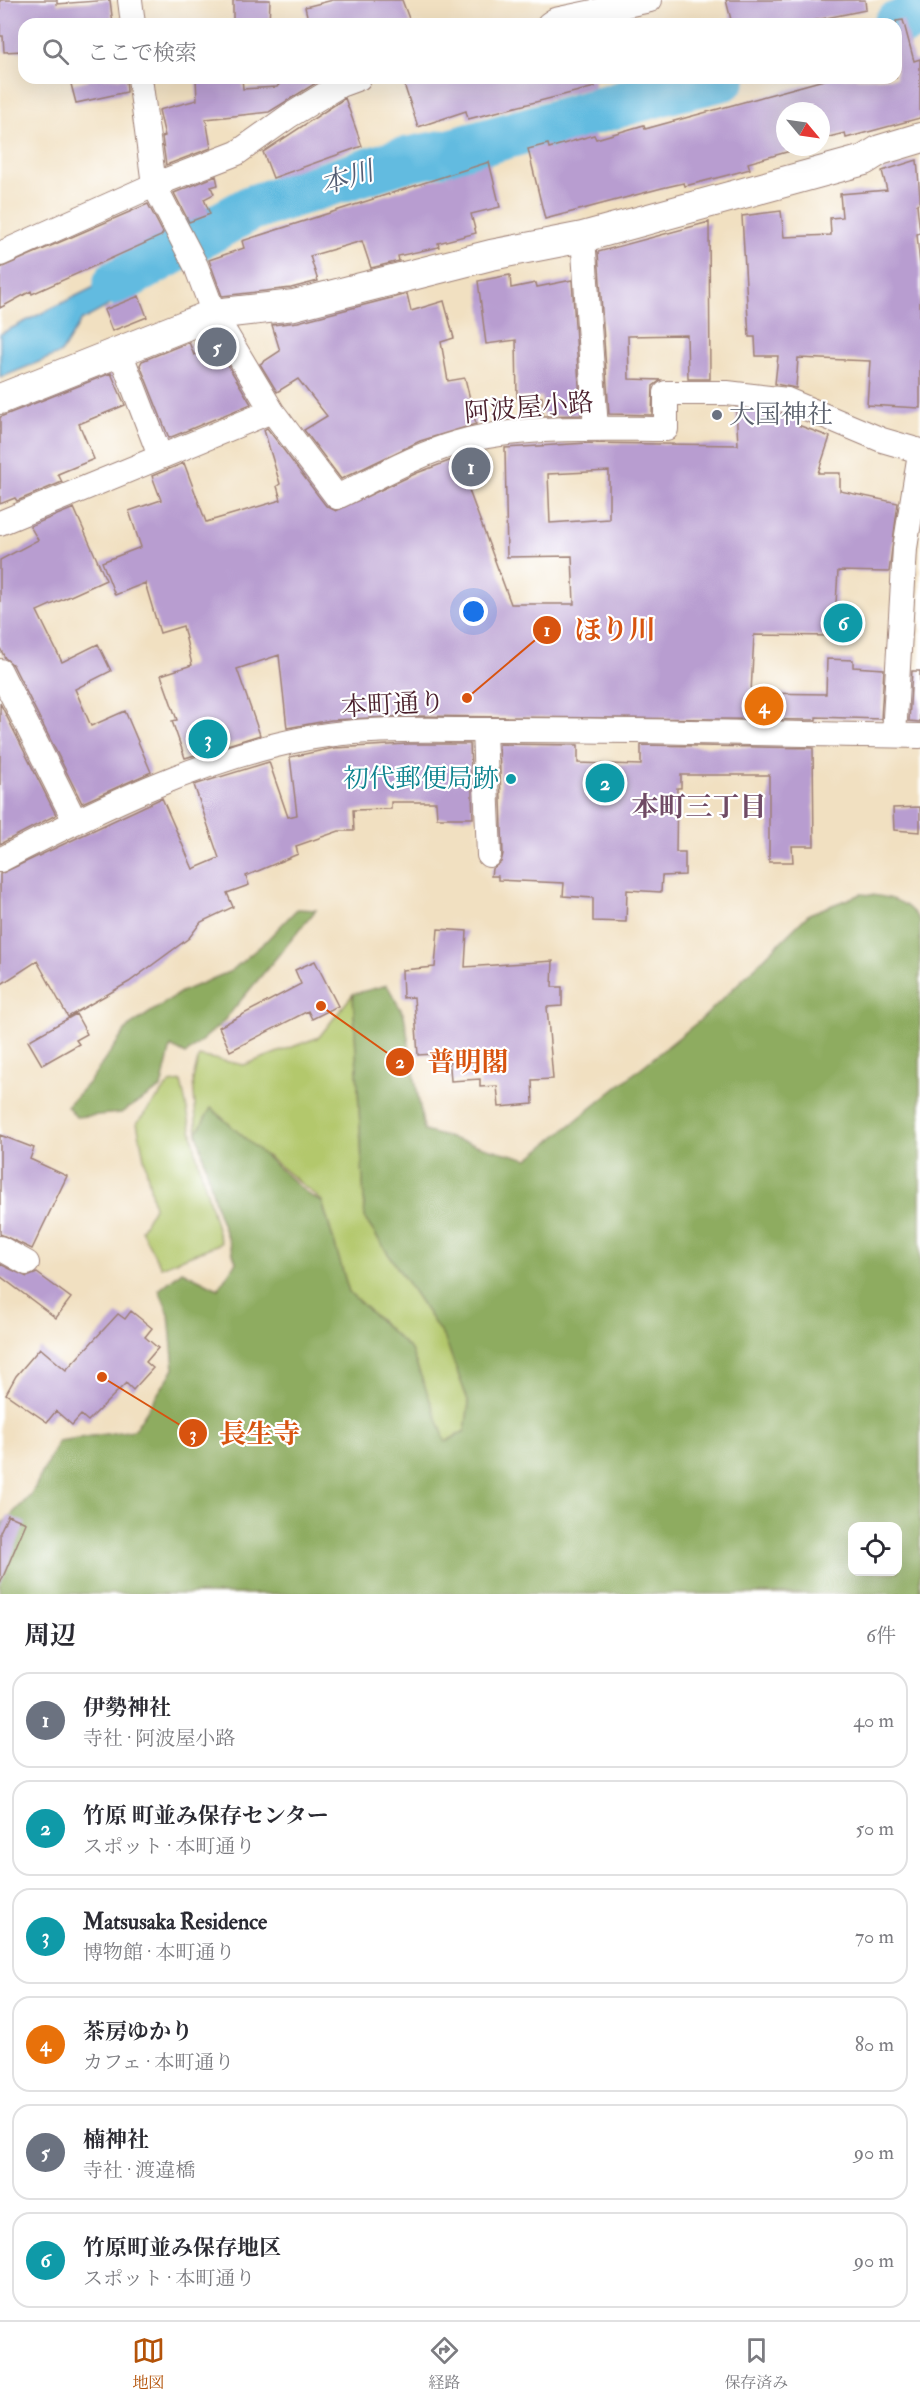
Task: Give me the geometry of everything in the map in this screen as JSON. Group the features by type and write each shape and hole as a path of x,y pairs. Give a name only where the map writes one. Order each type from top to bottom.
{"street":[{"path":"130,0 132,18"},
{"path":"564,18 650,0"},
{"path":"0,523 272,411 214,314 196,266 154,185 141,84"},
{"path":"0,254 154,185 237,153 289,116 342,84"},
{"path":"0,399 214,314 294,305 491,255 584,237 864,159 880,150 920,138"},
{"path":"584,237 596,429"},
{"path":"120,352 160,456"},
{"name":"阿波屋小路","path":"272,411 337,497 422,455 459,442 499,434 596,429 666,429 666,393 727,393 787,399 882,440 920,452"},
{"path":"894,735 905,548 920,452"},
{"path":"2,679 75,821"},
{"name":"本町通り","path":"0,860 75,821 203,766 309,738 390,731 673,729 920,736"},
{"path":"484,730 489,855"},
{"path":"0,1248 27,1263"}],"green space":[{"path":"861,894 887,897 902,903 920,921 920,1594 0,1594 0,1526 31,1495 58,1441 134,1430 174,1369 169,1314 159,1290 182,1271 218,1289 236,1262 217,1210 197,1132 211,1108 309,1195 322,1202 349,1292 411,1350 446,1442 465,1431 469,1403 445,1339 365,1219 353,994 387,985 404,1015 424,1131 528,1159 704,1017 809,914"},
{"path":"297,909 316,910 222,1023 186,1054 171,1046 161,1088 121,1113 76,1117 67,1106 90,1081 128,1027 181,992 231,971 265,942"},
{"path":"353,994 365,1219 445,1339 469,1403 465,1431 445,1442 411,1350 349,1292 322,1201 267,1156 197,1135 193,1079 199,1056 244,1065 319,1037"},
{"path":"181,1081 196,1153 221,1243 161,1267 141,1230 154,1207 137,1123 170,1083"}],"water":[{"path":"170,249 179,267 81,321 61,353 0,378 0,334"}],"building":[{"path":"0,0 57,0 57,4 110,0 112,18 18,18 18,51 4,52 3,36 0,36"},
{"path":"233,0 270,0 269,18 233,18"},
{"path":"333,0 402,0 409,18 308,18 305,7"},
{"path":"726,0 865,0 866,10 827,18 730,18"},
{"path":"903,20 914,61 920,59 920,118 846,138 845,133 830,137 830,102 776,102 776,155 748,163 750,169 685,186 684,183 662,188 545,219 528,149 548,144 549,148 594,135 596,139 644,125 645,129 809,84 902,84"},
{"path":"71,84 126,84 127,92 76,103"},
{"path":"196,84 243,84 243,89 277,87 279,84 314,84 269,112 206,119 211,148 166,165 162,137 165,136 159,110 197,100"},
{"path":"404,84 595,84 595,87 468,119 466,111 418,127"},
{"path":"345,98 362,146 273,178 263,152"},
{"path":"917,160 920,197 920,203 917,204 920,233 917,234 920,266 920,408 867,405 870,361 798,358 796,388 775,384 778,356 756,356 755,337 749,337 742,216 781,211 784,237 831,235 830,218 842,217 840,194 887,190 882,171"},
{"path":"489,162 500,207 471,214 476,233 438,243 439,247 398,256 399,261 371,268 362,241 310,256 318,281 291,288 222,296 209,260 244,248 242,241"},
{"path":"216,176 218,185 211,187 214,194 204,199 210,214 189,222 174,193"},
{"path":"148,204 163,233 161,236 32,294 31,291 0,308 0,268"},
{"path":"709,222 710,379 688,379 687,335 628,336 629,379 661,380 653,386 652,415 609,414 598,252"},
{"path":"510,275 511,288 536,283 537,287 572,280 581,415 543,416 542,397 517,398 516,340 486,344 478,281"},
{"path":"407,294 411,311 444,301 454,338 441,342 448,381 465,378 476,424 420,441 341,479 304,430 327,416 298,379 277,392 260,364 280,351 272,325 298,322"},
{"path":"139,296 147,317 112,331 104,310"},
{"path":"189,342 194,355 206,350 209,359 220,352 251,404 169,438 140,365 142,361"},
{"path":"111,373 125,405 79,424 94,459 58,474 62,482 17,501 15,498 0,504 0,417"},
{"path":"736,408 783,414 799,421 798,425 830,437 818,473 840,473 840,491 898,503 889,572 838,571 834,636 754,635 751,693 826,694 827,659 853,660 853,667 884,669 881,719 407,716 331,720 287,728 279,655 237,669 260,735 185,758 172,721 177,720 161,675 192,665 183,626 160,633 145,583 115,595 102,562 141,547 129,511 161,500 152,476 184,463 206,522 281,500 277,486 280,484 264,430 267,428 326,506 336,511 417,473 457,458 511,604 574,604 572,556 507,557 505,448 588,443 738,445","holes":["609,471 609,519 550,523 548,474"]},
{"path":"74,508 106,580 37,611 62,662 98,644 111,671 75,689 91,726 125,711 151,772 82,803 13,665 5,658 0,648 0,560 38,540 30,526"},
{"path":"912,671 920,671 920,722 909,721"},
{"path":"0,703 56,815 0,844"},
{"path":"408,744 470,744 473,818 437,818 436,802 391,802 391,809 353,810 354,831 339,831 296,846 298,854 246,876 249,885 227,893 233,907 201,922 189,938 129,982 68,1017 37,961 0,985 0,874 162,798 193,869 219,858 194,785 269,762 288,817 297,815 290,757 334,748"},
{"path":"499,744 578,745 578,763 641,765 641,745 813,748 814,846 792,846 793,862 769,862 769,775 681,775 681,788 677,788 676,852 685,852 685,875 662,876 661,892 627,890 626,922 593,921 593,898 563,896 564,883 498,880 498,876 491,876 492,869 501,862 503,854"},
{"path":"920,807 920,832 894,830 893,808"},
{"path":"438,929 467,931 465,967 553,961 552,987 562,987 562,1006 547,1007 553,1079 532,1080 533,1104 499,1107 497,1086 480,1087 480,1079 451,1081 449,1053 418,1055 414,997 403,998 402,970 435,967"},
{"path":"315,961 338,1006 312,1019 308,1011 230,1051 219,1027 301,984 295,970"},
{"path":"76,1014 87,1034 76,1040 79,1044 42,1065 28,1041"},
{"path":"0,1135 34,1148 30,1159 67,1176 32,1249 0,1234"},
{"path":"0,1264 27,1277 37,1273 71,1298 56,1318 0,1276"},
{"path":"131,1311 152,1328 145,1337 158,1348 146,1362 153,1368 133,1390 126,1383 88,1421 81,1415 72,1425 56,1411 47,1422 6,1394 16,1376 40,1348 66,1370 118,1314 125,1319"},
{"path":"8,1515 26,1523 0,1584 0,1532"}],"waterway":[{"name":"本川","path":"902,22 920,15"},
{"name":"本川","path":"116,283 251,208 400,161 453,151 698,84"}],"place":[{"name":"楠神社","path":"217,347"},
{"name":"大国神社","path":"717,415"},
{"name":"伊勢神社","path":"471,467"},
{"name":"竹原町並み保存地区","path":"843,623"},
{"name":"ほり川","path":"467,698"},
{"name":"茶房ゆかり","path":"764,706"},
{"name":"Matsusaka Residence","path":"208,739"},
{"name":"初代郵便局跡","path":"511,779"},
{"name":"竹原 町並み保存センター","path":"605,783"},
{"name":"普明閣","path":"321,1006"},
{"name":"長生寺","path":"102,1377"}],"district":[{"name":"本町三丁目","path":"699,807"}]}
